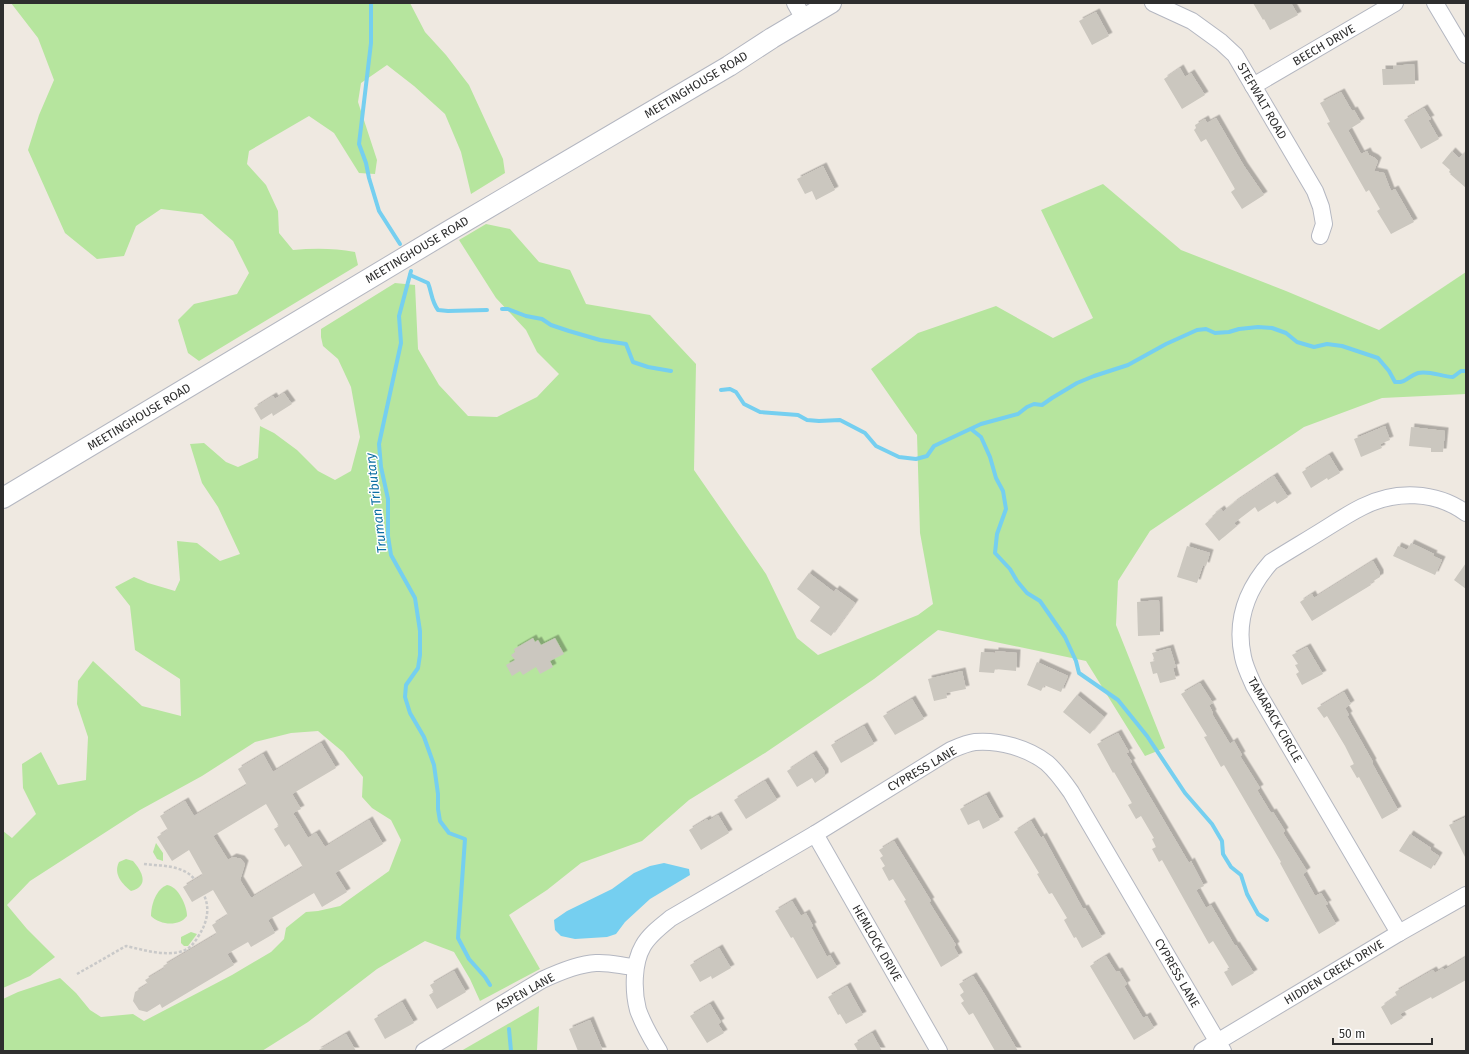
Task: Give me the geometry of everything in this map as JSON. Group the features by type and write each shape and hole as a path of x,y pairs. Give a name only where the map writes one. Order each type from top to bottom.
{"street":[{"name":"MEETINGHOUSE ROAD","path":"3,498 466,221 729,66 772,38 800,11 831,3"},
{"name":"STEFWALT ROAD","path":"1153,3 1192,21 1221,42 1235,55 1315,191 1321,207 1324,224 1320,236"},
{"name":"BEECH DRIVE","path":"1254,86 1395,3"},
{"path":"1435,3 1466,56"},
{"name":"TAMARACK CIRCLE","path":"1399,933 1254,686 1243,658 1240,630 1245,603 1260,573 1271,562 1363,506 1402,495 1416,495 1431,497 1448,503 1466,513"},
{"name":"CYPRESS LANE","path":"634,967 642,946 652,934 671,918 815,834 951,750 974,742 1014,746 1033,753 1048,764 1071,792 1220,1047"},
{"name":"HEMLOCK DRIVE","path":"815,834 939,1051"},
{"name":"HIDDEN CREEK DRIVE","path":"1202,1051 1220,1047 1399,933 1466,895"},
{"name":"ASPEN LANE","path":"424,1051 542,980 557,973 584,964 598,962 634,967"},
{"path":"634,967 638,1009 646,1029 659,1051"}],"path":[{"path":"144,864 182,869 195,880"},
{"path":"77,974 126,946 150,952 174,953 185,950 195,942 204,924 208,912 204,895"}],"green space":[{"path":"11,3 410,3 425,32 446,55 469,85 503,159 505,173 471,194 461,152 445,114 414,86 387,65 361,83 358,102 377,160 375,174 359,173 334,133 309,116 249,151 247,164 266,185 278,211 279,233 293,250 324,249 355,252 358,265 199,361 188,353 178,320 194,304 237,294 249,273 233,241 202,214 161,209 136,226 124,256 97,259 65,233 28,150 39,115 54,80 38,38"},
{"path":"1103,184 1181,250 1286,291 1379,330 1466,272 1466,394 1382,398 1304,427 1150,531 1118,581 1116,625 1165,748 1145,756 1086,661 938,630 874,679 765,753 689,800 642,841 581,863 547,890 509,915 540,969 480,1001 470,979 454,952 425,941 377,969 308,1022 262,1051 3,1051 3,999 18,992 60,978 76,993 90,1010 101,1017 133,1014 144,1021 232,975 271,952 284,939 286,928 306,912 340,906 389,871 401,840 391,820 372,808 362,797 363,777 343,752 318,731 291,733 255,742 202,776 140,810 30,881 7,905 27,929 55,957 30,976 3,988 3,831 12,838 36,814 23,788 22,764 41,752 58,785 86,780 88,737 77,704 78,681 93,661 142,706 181,716 180,679 135,650 130,606 115,587 134,577 175,591 180,580 177,541 197,543 220,561 240,554 218,507 202,483 190,444 204,443 226,462 238,467 258,458 260,426 274,433 297,450 318,471 335,480 351,471 360,437 351,387 338,359 323,346 321,329 395,283 415,285 418,349 439,385 468,416 497,417 537,397 559,374 537,352 526,330 496,298 459,240 486,224 510,229 539,262 570,270 586,304 650,315 696,364 694,470 766,574 797,638 818,655 918,615 933,604 920,533 917,435 871,369 918,333 996,306 1053,338 1093,318 1041,210"},
{"path":"156,843 163,853 163,861 157,859 153,852"},
{"path":"126,859 133,861 139,869 142,878 141,886 131,891 119,878 117,871 119,862"},
{"path":"167,885 175,889 181,897 187,912 187,916 184,920 169,924 159,921 151,916 152,907 157,894"},
{"path":"191,932 197,934 188,946 184,946 181,943 181,937"},
{"path":"539,1006 537,1051 461,1051"}],"water":[{"path":"664,863 689,869 690,875 650,899 625,922 616,934 607,937 575,939 561,936 555,930 554,920 567,911 612,889 634,873 650,866"}],"building":[{"path":"1253,3 1291,3 1298,15 1270,30"},
{"path":"1096,12 1109,36 1092,45 1079,21"},
{"path":"1414,64 1415,84 1383,85 1382,69 1393,69 1393,66"},
{"path":"1180,68 1185,77 1191,73 1205,95 1182,109 1164,79"},
{"path":"1341,92 1352,111 1354,110 1361,122 1348,130 1361,154 1367,151 1369,155 1378,161 1374,171 1384,173 1391,191 1395,189 1414,222 1391,234 1377,211 1380,209 1369,190 1366,192 1327,123 1330,122 1320,103"},
{"path":"1424,108 1431,119 1428,120 1439,139 1421,149 1404,120"},
{"path":"1216,118 1244,166 1264,195 1242,209 1231,192 1235,189 1206,139 1201,142 1194,130 1196,128 1195,125 1205,119 1207,123"},
{"path":"1452,151 1459,158 1466,151 1466,188 1450,174 1450,170 1442,163"},
{"path":"823,166 835,190 816,200 812,191 805,194 797,179"},
{"path":"284,393 292,404 273,416 272,413 261,420 254,408 273,396 275,399"},
{"path":"1385,426 1390,440 1380,444 1382,448 1361,457 1354,439"},
{"path":"1411,427 1445,431 1443,452 1431,452 1431,448 1409,446"},
{"path":"1329,455 1340,473 1328,480 1327,478 1311,488 1302,472"},
{"path":"1274,476 1288,497 1277,504 1275,501 1258,512 1255,507 1234,523 1237,526 1219,541 1205,524 1221,509 1223,512 1235,502"},
{"path":"1411,543 1434,554 1433,556 1442,560 1435,575 1393,556 1398,546 1407,550"},
{"path":"1187,546 1210,553 1206,566 1203,565 1197,583 1177,577"},
{"path":"1373,561 1380,573 1380,577 1370,583 1371,585 1312,621 1300,602 1312,594 1314,598"},
{"path":"1466,563 1466,589 1454,580"},
{"path":"809,573 834,592 836,589 855,603 831,636 810,621 820,607 797,589"},
{"path":"1159,600 1160,635 1138,636 1137,602"},
{"path":"533,638 535,642 538,640 541,645 555,638 564,654 550,661 553,667 540,674 536,667 523,675 520,671 512,676 506,665 515,660 511,655 515,652 514,649"},
{"path":"1307,647 1323,674 1302,685 1296,674 1299,672 1295,665 1298,664 1292,655"},
{"path":"1170,648 1176,667 1173,668 1176,679 1160,683 1157,673 1153,674 1150,662 1155,661 1152,653"},
{"path":"995,651 1017,653 1016,671 995,669 994,673 979,672 981,652 995,653"},
{"path":"1037,662 1068,676 1061,692 1044,685 1041,691 1027,685"},
{"path":"962,671 966,689 946,693 947,698 934,701 928,679"},
{"path":"1200,683 1213,703 1209,705 1213,713 1212,714 1230,744 1234,741 1242,755 1240,756 1260,788 1257,790 1271,813 1273,812 1285,831 1283,833 1307,871 1303,874 1315,896 1321,893 1328,904 1325,905 1336,924 1319,934 1280,863 1281,862 1224,765 1221,767 1204,737 1207,736 1181,694"},
{"path":"1344,692 1351,704 1345,708 1349,715 1347,716 1398,810 1382,819 1359,777 1357,778 1350,766 1354,764 1345,746 1327,716 1324,718 1317,708"},
{"path":"1077,695 1104,717 1090,734 1063,712"},
{"path":"912,699 924,719 895,735 883,716"},
{"path":"864,726 874,744 841,763 831,745"},
{"path":"1118,733 1129,752 1126,753 1132,762 1130,763 1189,863 1191,861 1204,886 1196,890 1206,908 1211,905 1235,946 1236,945 1254,973 1232,986 1224,972 1230,969 1213,941 1209,944 1162,860 1159,862 1152,849 1156,847 1152,839 1154,838 1141,816 1136,819 1128,805 1132,803 1097,744"},
{"path":"321,743 336,768 292,794 301,809 293,813 308,838 316,833 325,847 369,820 383,844 335,873 347,892 322,907 314,893 268,920 275,933 251,947 248,942 227,954 234,965 162,1008 160,1004 147,1012 139,1010 133,1001 135,992 148,984 145,980 165,968 163,966 217,934 212,925 228,915 213,890 192,902 183,887 203,875 189,850 172,861 157,837 168,830 160,816 185,801 194,816 247,785 238,769 263,754 273,772","holes":["266,804 279,826 274,829 285,847 289,844 303,867 251,898 240,880 245,864 241,859 233,857 228,860 213,836"]},
{"path":"813,754 825,772 825,776 815,783 812,778 797,787 787,771"},
{"path":"765,781 777,800 746,819 734,800"},
{"path":"986,795 1000,820 983,829 979,820 968,825 960,809"},
{"path":"718,815 729,833 701,850 689,830 707,819 708,821"},
{"path":"1466,817 1466,859 1449,825"},
{"path":"1031,821 1041,838 1043,836 1083,909 1085,908 1102,937 1082,948 1076,937 1074,938 1064,920 1067,918 1052,893 1049,894 1037,874 1039,873 1014,832"},
{"path":"1410,834 1431,848 1430,850 1439,856 1431,869 1399,851"},
{"path":"894,841 956,945 954,947 959,956 941,967 904,901 906,900 893,879 889,881 882,868 885,866 880,858 883,856 879,850"},
{"path":"792,901 801,916 806,913 813,926 811,927 827,957 830,955 837,967 817,979 793,937 791,938 775,911"},
{"path":"719,948 731,968 712,979 711,976 700,982 690,965"},
{"path":"1106,956 1116,972 1119,971 1127,984 1124,986 1143,1018 1147,1016 1154,1028 1134,1040 1090,966"},
{"path":"1466,957 1466,980 1432,999 1431,997 1400,1014 1403,1018 1391,1025 1381,1007 1397,996 1395,992 1433,970 1435,973 1443,968 1444,970"},
{"path":"454,971 466,992 437,1009 429,995 434,992 430,985"},
{"path":"973,976 1018,1051 995,1051 973,1013 969,1015 961,1003 964,1001 960,995 964,992 959,984"},
{"path":"847,986 863,1015 846,1024 840,1014 838,1015 828,997"},
{"path":"402,1002 414,1023 385,1039 374,1019"},
{"path":"710,1004 721,1022 718,1024 724,1033 707,1043 690,1016"},
{"path":"590,1020 603,1051 578,1051 569,1029"},
{"path":"872,1033 882,1051 858,1051 854,1044"},
{"path":"346,1034 356,1051 317,1051"}],"waterway":[{"path":"371,3 371,43 359,144 366,163 379,211 400,244"},
{"name":"Truman Tributary","path":"411,271 399,316 401,343 379,444 381,467 388,499 388,536 391,555 415,598 420,631 420,655 418,668 406,685 405,697 410,713 424,737 434,765 440,821 449,833 465,839 458,938 469,959 490,985"},
{"path":"410,275 428,283 433,300 438,310 487,310"},
{"path":"502,309 508,309 526,316 542,319 551,325 600,340 626,344 633,362 648,367 671,371"},
{"path":"721,390 730,389 736,392 744,404 760,412 798,415 807,420 840,420 865,433 876,446 899,457 916,459 927,456 934,446 981,424 1018,414 1034,404 1042,405 1077,383 1128,365 1166,344 1197,330 1206,329 1215,333 1258,327 1272,328 1286,333 1297,342 1314,347 1327,344 1342,346 1378,358 1389,371 1395,382 1405,380 1422,372 1453,377 1461,371 1466,371"},
{"path":"971,429 981,437 990,457 996,478 1003,491 1006,509 997,534 995,553 1010,569 1017,581 1027,593 1040,601 1065,637 1076,661 1079,673 1118,700 1147,736 1185,793 1212,824 1222,841 1223,854 1231,867 1241,875 1247,894 1258,914 1267,920"},
{"name":"Truman Tributary","path":"509,1029 511,1051"}]}
